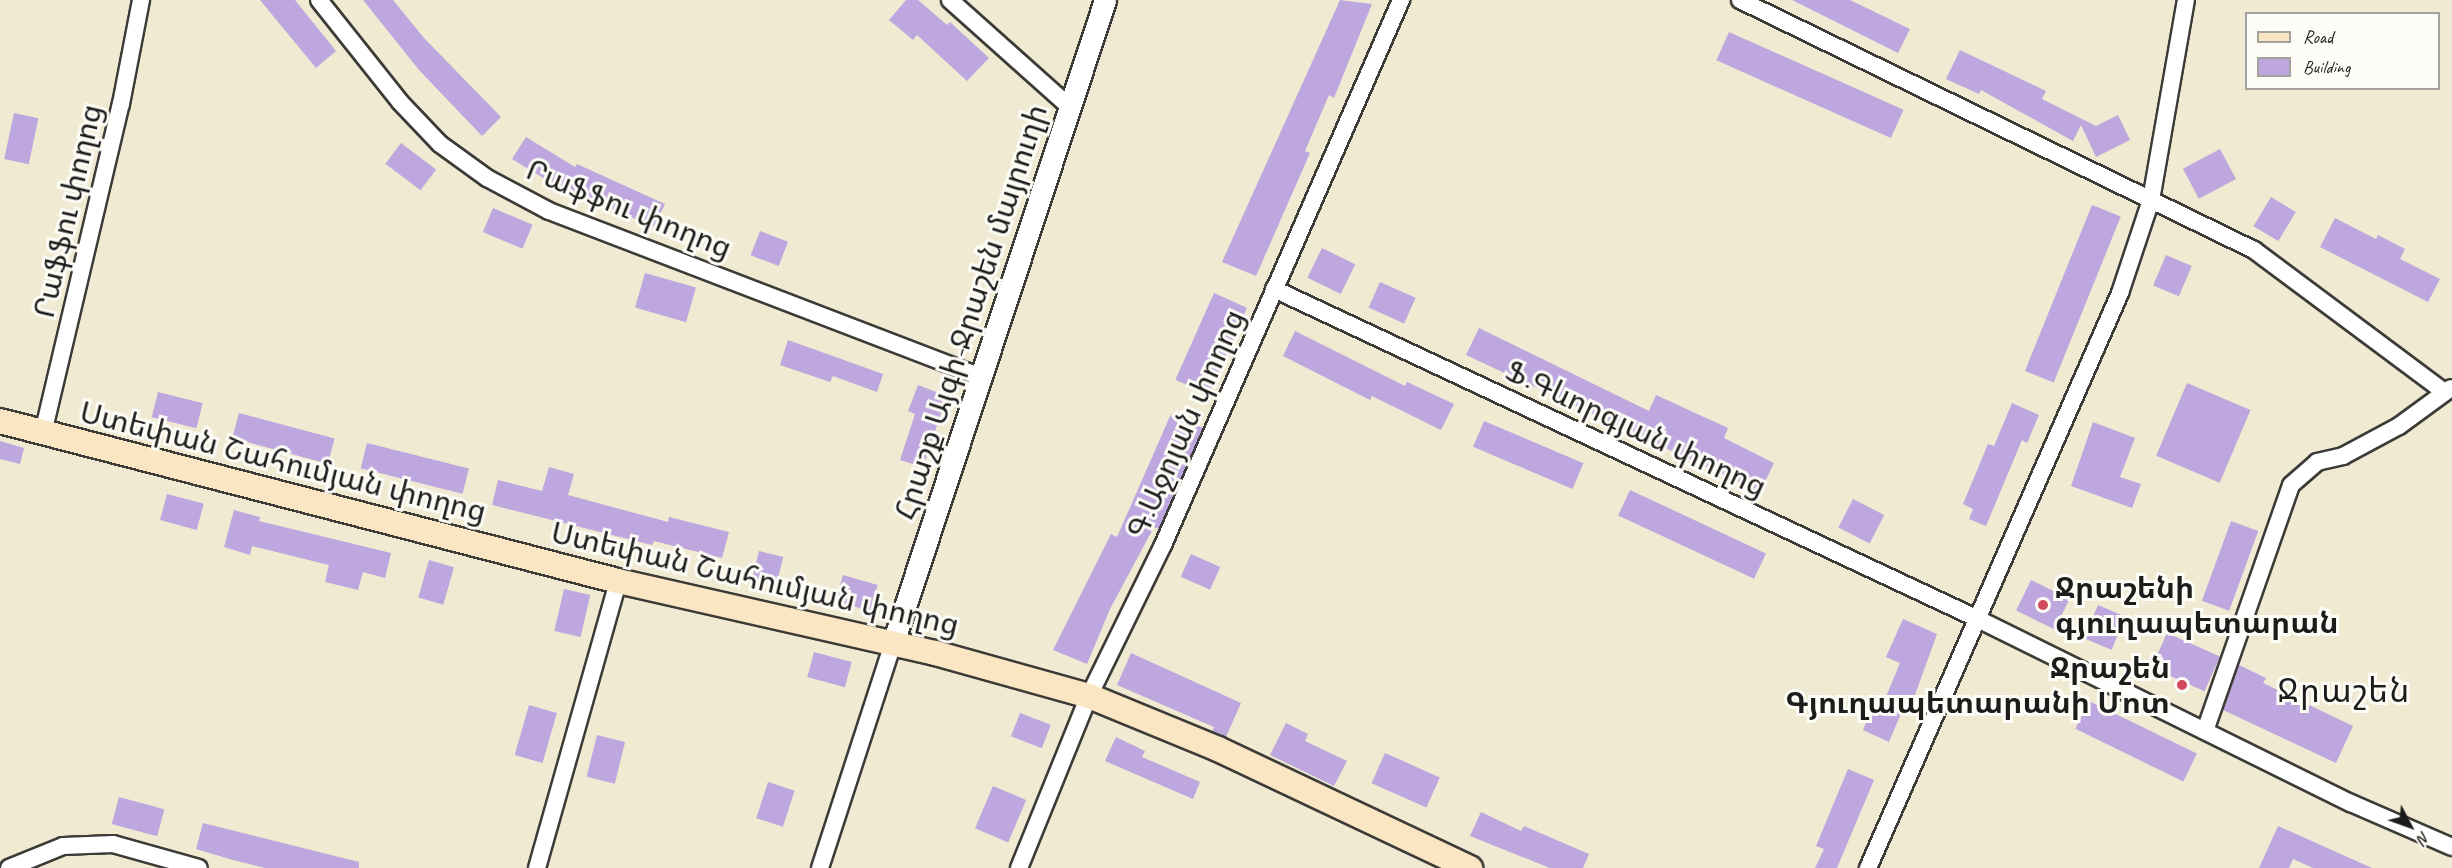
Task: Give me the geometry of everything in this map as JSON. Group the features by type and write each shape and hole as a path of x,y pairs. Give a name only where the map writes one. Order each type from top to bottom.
{"main road":[{"name":"Ստեփան Շահումյան փողոց","path":"0,421 618,581 935,653 1089,696 1218,749 1470,868"}],"street":[{"name":"Րաֆֆու փողոց","path":"43,433 121,104 141,0"},
{"name":"Րաֆֆու փողոց","path":"319,0 400,102 440,144 487,178 549,211 982,377"},
{"path":"950,0 1071,108"},
{"name":"Հրաշք Այգի-Ջրաշեն մայրուղի","path":"893,643 1105,0"},
{"name":"Գ.Աջոյան փողոց","path":"1018,868 1089,696 1163,545 1401,0"},
{"path":"1740,0 2254,250 2448,389 2399,426 2343,456 2317,462 2291,485 2206,728"},
{"path":"1869,868 1976,618 2120,293 2151,200 2186,0"},
{"name":"Ֆ.Գևորգյան փողոց","path":"1274,289 1976,618 2206,728 2351,803 2452,848"},
{"path":"537,868 618,581"},
{"path":"820,868 893,643"},
{"path":"9,868 63,846 113,844 200,868"}],"building":[{"path":"260,0 295,0 336,51 316,68"},
{"path":"363,0 393,0 424,38 501,117 482,136 419,70"},
{"path":"906,0 918,0 947,25 950,22 989,58 967,81 917,35 913,40 889,20"},
{"path":"1340,0 1372,4 1334,98 1329,95 1305,151 1310,153 1256,276 1222,262"},
{"path":"1792,0 1850,0 1910,29 1898,53"},
{"path":"1729,32 1903,110 1891,138 1716,60"},
{"path":"1960,50 2046,91 2042,99 2096,126 2118,115 2130,140 2096,157 2081,125 2073,141 1981,90 1979,94 1946,79"},
{"path":"14,113 38,118 29,164 4,159"},
{"path":"526,137 575,167 577,164 665,204 654,227 550,182 512,159"},
{"path":"401,143 436,169 420,190 385,164"},
{"path":"2220,149 2236,179 2199,199 2183,169"},
{"path":"2271,197 2296,212 2278,241 2253,226"},
{"path":"2092,205 2121,217 2054,383 2025,371"},
{"path":"493,208 533,225 522,249 483,232"},
{"path":"2335,218 2376,239 2378,235 2405,249 2400,259 2440,279 2428,302 2320,247"},
{"path":"760,231 788,242 779,266 751,255"},
{"path":"1322,248 1355,264 1341,294 1308,278"},
{"path":"2166,255 2192,266 2179,296 2153,285"},
{"path":"645,273 696,288 686,322 635,308"},
{"path":"1380,282 1416,298 1404,323 1369,308"},
{"path":"1214,293 1247,308 1208,394 1175,380"},
{"path":"1479,328 1649,411 1656,395 1728,428 1724,438 1774,463 1760,492 1466,355"},
{"path":"1295,331 1405,386 1407,382 1454,404 1441,430 1372,396 1370,400 1283,356"},
{"path":"788,340 883,374 877,392 833,376 830,382 780,365"},
{"path":"2187,383 2251,410 2220,483 2156,456"},
{"path":"918,385 947,396 923,467 900,460 915,414 908,411"},
{"path":"158,392 203,403 196,428 152,417"},
{"path":"2012,403 2039,415 2027,443 2022,440 1986,526 1969,519 1973,509 1963,504 1988,444 1994,446"},
{"path":"239,413 335,439 328,464 232,438"},
{"path":"1171,414 1203,428 1159,529 1154,527 1110,609 1087,664 1053,650 1111,534 1117,537"},
{"path":"1484,421 1583,463 1572,489 1473,447"},
{"path":"2093,422 2135,438 2120,477 2141,484 2132,508 2071,486"},
{"path":"0,441 24,448 20,464 0,459"},
{"path":"367,443 469,468 463,494 361,468"},
{"path":"549,467 574,474 568,495 668,522 669,517 729,532 722,558 654,541 652,545 492,505 498,480 542,491"},
{"path":"1630,490 1766,553 1754,579 1618,515"},
{"path":"167,494 204,504 197,530 160,520"},
{"path":"1853,499 1884,515 1870,543 1838,528"},
{"path":"234,510 260,517 259,521 391,553 385,578 363,572 358,590 325,582 329,565 252,546 250,555 224,547"},
{"path":"2231,521 2258,531 2229,611 2202,601"},
{"path":"759,551 783,557 776,584 752,578"},
{"path":"1191,554 1220,567 1210,590 1181,577"},
{"path":"429,560 454,567 443,605 418,597"},
{"path":"843,575 878,585 870,611 836,601"},
{"name":"Ջրաշենի գյուղապետարան","path":"2031,580 2070,599 2055,629 2016,611"},
{"path":"564,589 590,595 581,637 554,631"},
{"path":"2098,605 2126,617 2112,650 2084,638"},
{"path":"1903,619 1937,634 1911,706 1905,704 1889,742 1863,730 1877,696 1885,699 1900,663 1886,657"},
{"path":"2167,633 2220,657 2205,691 2152,668"},
{"path":"814,652 852,662 845,687 807,677"},
{"path":"1131,653 1241,703 1226,737 1212,731 1214,727 1117,685"},
{"path":"2239,665 2266,678 2263,683 2353,726 2336,763 2223,710"},
{"path":"2089,701 2197,754 2183,781 2075,729"},
{"path":"529,705 557,713 543,763 515,755"},
{"path":"1020,713 1051,725 1042,748 1011,736"},
{"path":"1286,723 1308,734 1305,741 1347,761 1334,786 1270,755"},
{"path":"597,735 625,742 615,784 587,777"},
{"path":"1116,737 1145,751 1142,757 1200,782 1193,799 1105,761"},
{"path":"1385,753 1440,777 1426,808 1372,783"},
{"path":"1848,769 1874,780 1837,868 1815,868 1824,849 1816,846"},
{"path":"768,782 795,791 783,827 756,818"},
{"path":"993,786 1026,800 1008,842 975,828"},
{"path":"119,797 164,809 157,836 112,824"},
{"path":"1481,812 1521,831 1524,826 1589,854 1583,868 1550,868 1470,836"},
{"path":"203,823 359,862 359,868 265,868 233,860 196,849"},
{"path":"2278,826 2372,868 2313,868 2293,859 2289,868 2259,868"}],"place":[{"name":"Ջրաշենի գյուղապետարան","path":"2043,605"},
{"name":"Ջրաշեն Գյուղապետարանի Մոտ","path":"2182,685"}],"district":[{"name":"Ջրաշեն","path":"2344,692"}]}
